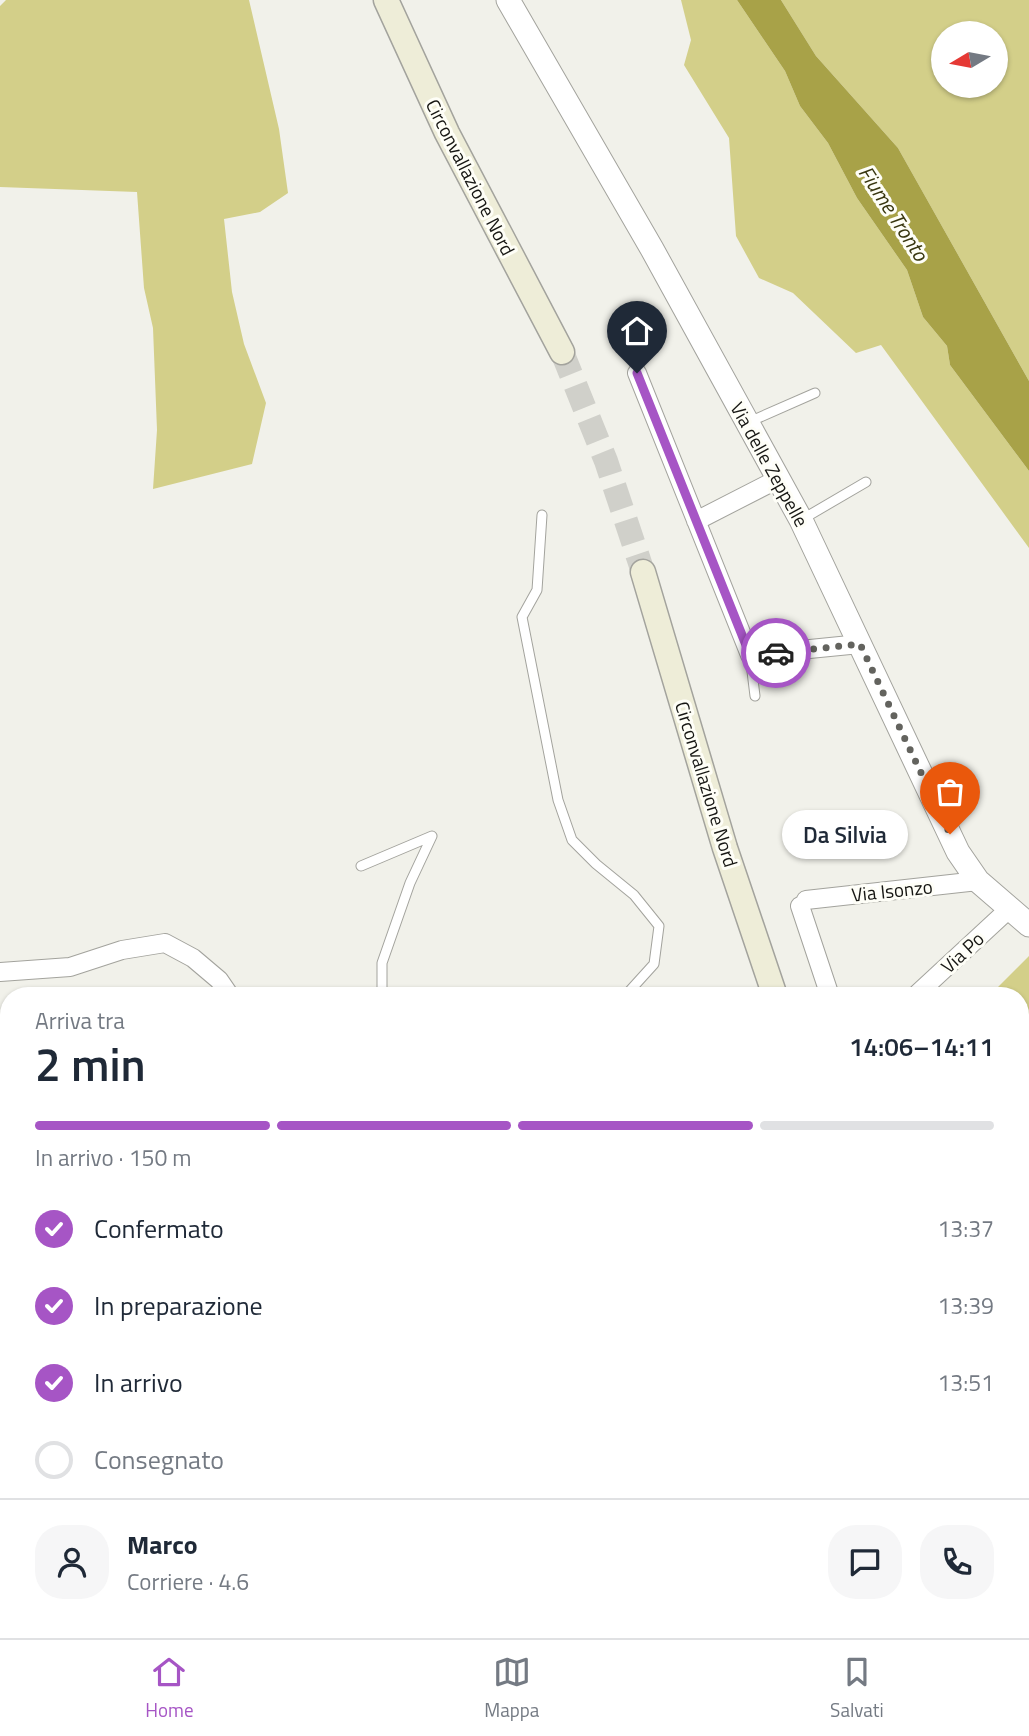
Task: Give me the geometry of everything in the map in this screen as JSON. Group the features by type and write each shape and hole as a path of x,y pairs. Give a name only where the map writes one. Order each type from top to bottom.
{"main road":[{"name":"Circonvallazione Nord","path":"386,0 447,133 562,352"},
{"name":"Circonvallazione Nord","path":"643,572 771,987"}],"street":[{"name":"Via delle Zeppelle","path":"508,0 652,249 801,520 958,852 978,881 1029,925"},
{"path":"637,373 750,655 860,644"},
{"path":"696,521 778,479"},
{"name":"Via Isonzo","path":"827,987 803,903 978,881"},
{"name":"Via Po","path":"925,987 1009,909"},
{"path":"0,972 70,967 122,950 165,943 193,958 223,987"}],"lane":[{"path":"747,423 815,393"},
{"path":"801,520 866,482"},
{"path":"542,515 537,590 522,617 558,800 572,840 634,895 659,926 654,964 633,987"},
{"path":"750,655 755,696"},
{"path":"361,866 432,836 410,883 382,963 382,987"}],"shaded area":[{"path":"6,0 249,0 279,129 288,193 260,212 224,219 232,292 244,344 266,403 252,464 153,489 157,430 153,328 144,288 137,192 0,187 0,6"},
{"path":"681,0 737,0 785,71 800,106 828,143 857,198 907,270 923,317 947,346 950,365 1029,471 1029,548 881,345 856,353 793,293 759,278 736,236 729,138 684,65 691,40"},
{"path":"781,0 1029,0 1029,381 898,148 816,56"},
{"path":"1029,956 1029,987 998,987"}],"water":[{"name":"Fiume Tronto","path":"737,0 781,0 816,56 898,148 1029,381 1029,471 950,365 947,346 923,317 907,270 857,198 828,143 800,106 785,71"}],"tunnel":[{"path":"562,352 606,461 643,572"}],"way so far":[{"path":"776,653 860,644 950,834"}],"place":[{"name":"Da Silvia","path":"950,834"}],"route":[{"path":"637,373 750,655 776,653"}]}
